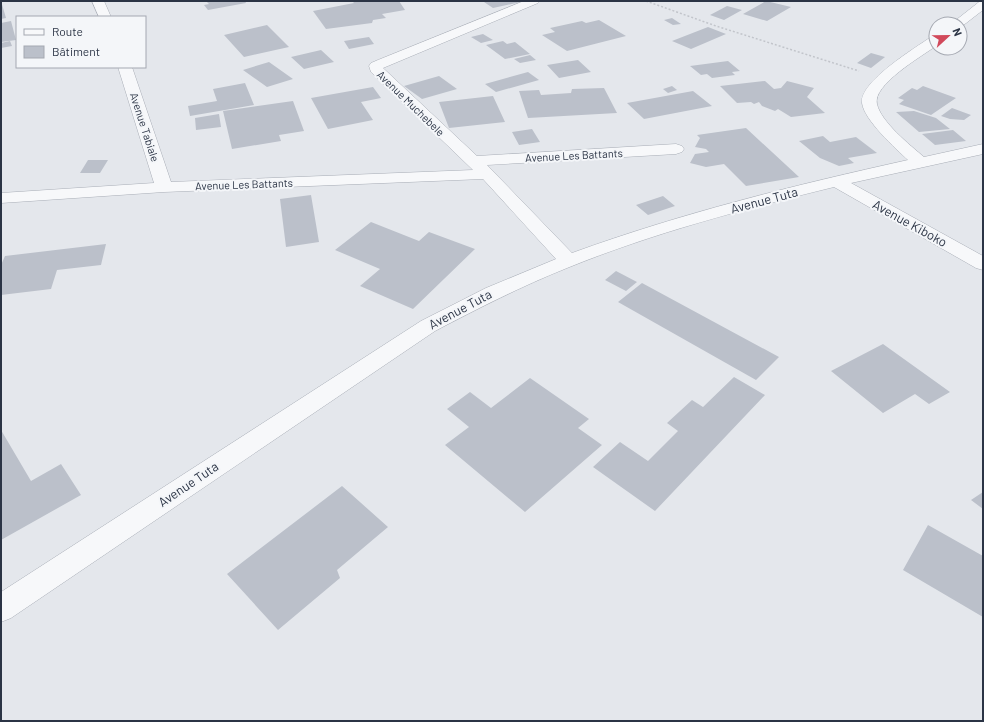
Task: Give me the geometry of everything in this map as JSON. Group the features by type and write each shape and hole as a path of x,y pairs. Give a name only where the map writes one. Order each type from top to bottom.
{"street":[{"path":"98,1 105,16"},
{"name":"Avenue Muchebele","path":"534,1 383,63 375,68 377,72 487,174 569,261"},
{"path":"967,16 983,4"},
{"path":"920,162 889,132 869,104 868,99 873,89 882,79 928,46"},
{"name":"Avenue Tabiale","path":"126,68 164,187"},
{"name":"Avenue Les Battants","path":"472,161 676,148"},
{"name":"Avenue Tuta","path":"1,608 428,326 472,302 514,282 668,226 836,182 983,149"},
{"name":"Avenue Les Battants","path":"1,198 164,187 487,174"},
{"name":"Avenue Kiboko","path":"836,182 983,264"}],"path":[{"path":"646,1 716,26 882,79"}],"building":[{"path":"1,1 6,18 1,19"},
{"path":"206,1 245,1 246,3 208,10 204,5 209,4"},
{"path":"352,1 399,1 405,10 382,14 386,18 373,20 372,23 326,29 313,11 354,3"},
{"path":"766,1 791,7 767,21 743,14"},
{"path":"484,2 521,2 493,8"},
{"path":"727,6 742,10 724,20 710,15"},
{"path":"672,18 681,24 673,25 664,20"},
{"path":"599,20 626,36 567,51 542,35 555,32 550,28 582,21 586,23"},
{"path":"11,21 16,40 1,42 1,23"},
{"path":"267,25 289,47 244,57 224,35"},
{"path":"708,27 726,34 691,49 672,41"},
{"path":"483,34 493,40 481,43 471,37"},
{"path":"369,37 374,44 349,49 344,41"},
{"path":"10,41 12,46 1,48 1,43"},
{"path":"503,41 507,44 515,42 530,54 505,59 486,45"},
{"path":"321,50 334,62 304,69 291,57"},
{"path":"871,53 885,57 871,68 857,63"},
{"path":"530,55 536,60 520,63 514,59"},
{"path":"578,60 591,72 559,78 547,65"},
{"path":"728,61 740,71 732,72 735,75 712,78 707,74 701,75 690,66"},
{"path":"269,62 293,79 267,87 243,70"},
{"path":"528,72 539,80 496,92 485,84"},
{"path":"439,76 457,89 422,99 404,86"},
{"path":"765,81 774,89 781,88 787,81 814,88 807,97 825,113 791,117 778,109 775,111 762,106 759,102 754,104 751,102 737,103 720,86"},
{"path":"245,83 254,105 190,116 188,106 217,101 213,89"},
{"path":"672,86 677,90 668,93 663,89"},
{"path":"923,86 956,98 931,115 899,104 904,100 898,98 912,88 917,90"},
{"path":"373,87 381,98 361,102 373,120 328,129 311,98"},
{"path":"604,88 617,113 528,118 519,91 539,90 541,95 571,93 572,89"},
{"path":"693,91 712,106 644,119 627,103"},
{"path":"493,96 505,122 449,128 439,102"},
{"path":"293,101 304,131 279,135 281,141 232,149 223,111"},
{"path":"952,108 971,115 964,120 950,119 941,116"},
{"path":"914,111 936,118 950,129 919,132 896,112"},
{"path":"219,114 221,127 196,130 195,118"},
{"path":"746,128 799,177 746,186 724,164 706,167 690,163 695,154 709,152 706,149 695,147 700,138 697,135"},
{"path":"532,129 540,142 519,145 512,132"},
{"path":"953,130 966,141 935,145 922,134"},
{"path":"823,136 830,142 856,137 877,153 848,158 854,163 839,166 820,158 799,141"},
{"path":"88,160 108,160 100,173 80,173"},
{"path":"311,195 319,242 286,247 280,199"},
{"path":"663,196 675,206 648,215 636,205"},
{"path":"371,222 419,241 429,232 475,249 413,309 360,286 380,269 335,250"},
{"path":"106,244 101,265 57,270 51,289 1,295 1,265 5,256"},
{"path":"616,271 637,282 626,291 605,280"},
{"path":"642,283 779,357 756,380 618,302"},
{"path":"883,344 950,392 929,404 915,394 883,413 831,371"},
{"path":"734,377 765,395 655,511 593,467 620,442 648,461 678,431 667,423 692,400 703,407"},
{"path":"530,378 589,419 578,428 602,445 525,512 445,445 469,427 447,409 470,392 491,408"},
{"path":"1,430 31,481 61,464 81,495 1,540"},
{"path":"342,486 388,527 337,570 340,578 278,630 227,574"},
{"path":"983,492 983,509 971,500"},
{"path":"928,525 983,556 983,617 903,570"}]}
